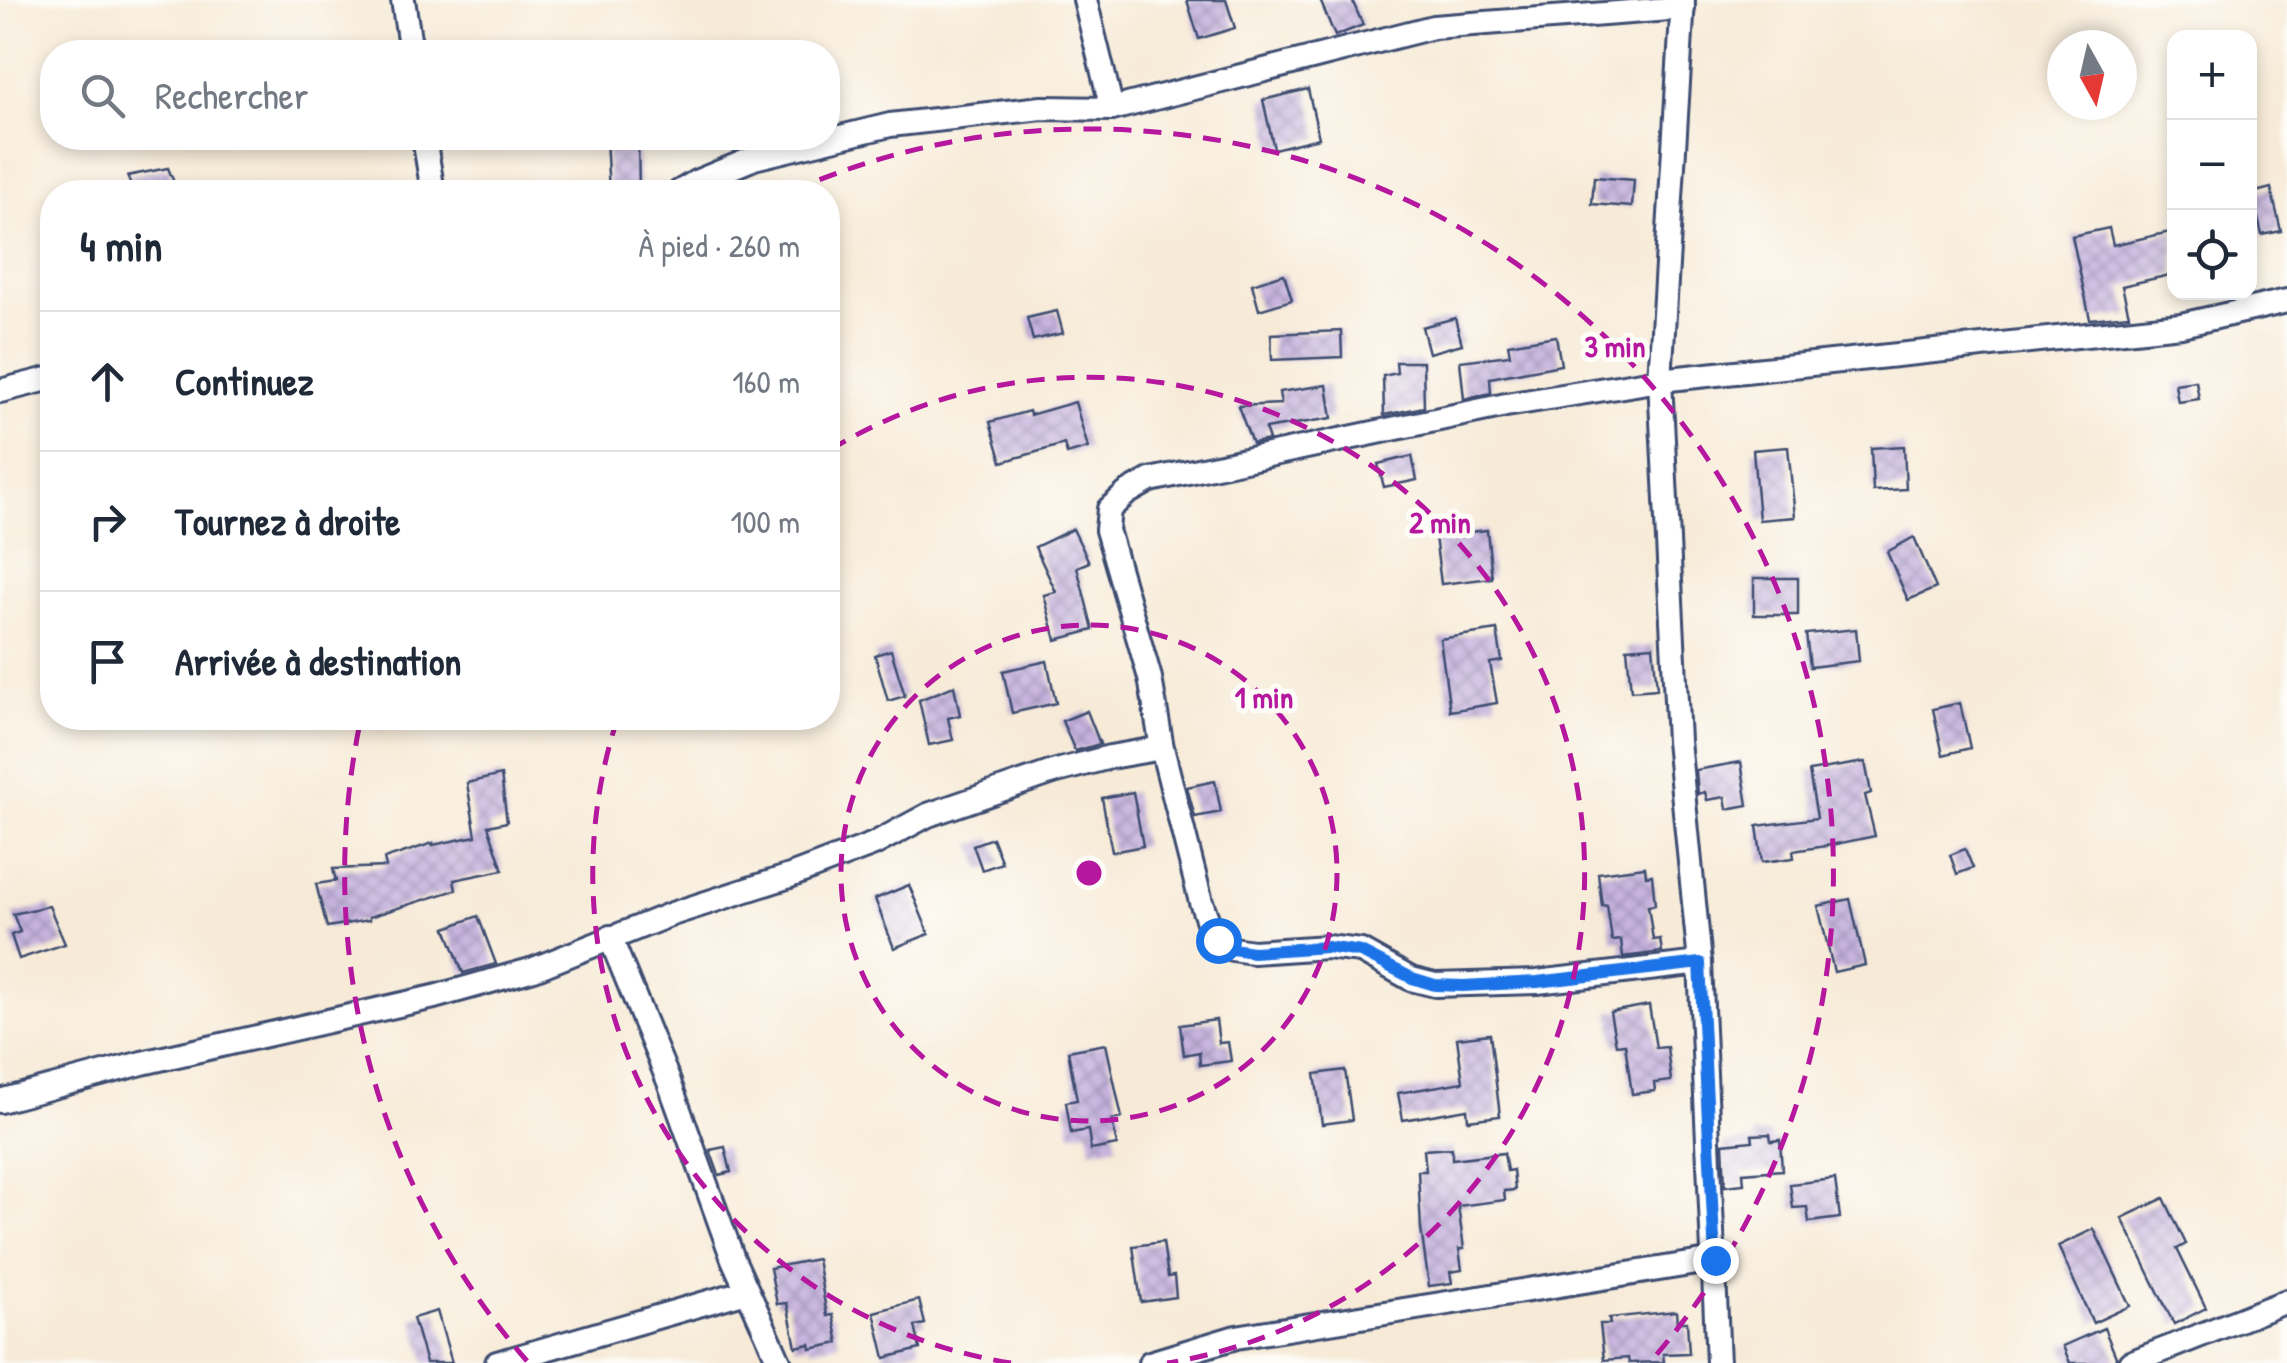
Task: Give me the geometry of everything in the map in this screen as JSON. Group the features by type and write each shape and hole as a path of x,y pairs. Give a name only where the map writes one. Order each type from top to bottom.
{"street":[{"path":"403,0 409,40"},
{"path":"1085,0 1112,109"},
{"path":"840,137 890,125 1042,108 1112,109 1433,27 1683,4 1660,380 1678,740 1700,963 1718,1363"},
{"path":"426,150 431,180"},
{"path":"701,180 754,158 787,150"},
{"path":"1700,963 1537,982 1435,985 1361,952 1327,947 1253,952 1232,949 1218,940 1201,902 1162,748 1150,678 1107,530 1109,509 1150,480 1506,405 1660,380 2182,325 2287,301"},
{"path":"0,391 40,381"},
{"path":"0,1101 142,1063 434,997 534,968 672,914 874,844 946,809 1053,772 1162,748"},
{"path":"610,937 669,1082 746,1291 780,1363"},
{"path":"1150,1363 1236,1337 1715,1260"},
{"path":"497,1363 746,1291"},
{"path":"2130,1363 2287,1301"}],"building":[{"path":"1187,0 1226,0 1235,28 1199,39"},
{"path":"1320,0 1352,0 1363,25 1335,36"},
{"path":"1308,89 1319,138 1274,149 1263,100"},
{"path":"607,150 638,150 639,180 608,180"},
{"path":"168,168 173,180 129,180 127,176"},
{"path":"1594,177 1634,180 1632,207 1592,204"},
{"path":"2271,188 2281,231 2262,235 2257,192"},
{"path":"2109,228 2113,245 2167,233 2167,276 2122,286 2129,315 2090,319 2072,236"},
{"path":"1284,274 1292,300 1259,310 1252,284"},
{"path":"1057,311 1063,333 1033,340 1027,318"},
{"path":"1455,318 1462,344 1429,353 1422,327"},
{"path":"1341,331 1342,357 1272,360 1271,334"},
{"path":"1556,336 1561,365 1490,378 1491,393 1464,399 1460,361 1510,355 1508,344"},
{"path":"1396,362 1423,362 1424,407 1384,415 1383,376 1397,373"},
{"path":"2196,381 2199,399 2178,402 2175,384"},
{"path":"1327,385 1332,418 1265,429 1269,440 1252,443 1238,406 1281,404 1279,392"},
{"path":"1075,402 1088,448 1067,454 1064,444 1002,462 990,422"},
{"path":"1904,446 1906,489 1873,491 1871,448"},
{"path":"1788,447 1795,517 1759,520 1753,450"},
{"path":"1412,456 1417,480 1384,487 1378,464"},
{"path":"1073,529 1089,562 1077,567 1093,630 1056,640 1044,595 1056,592 1035,547"},
{"path":"1487,530 1492,578 1441,584 1435,536"},
{"path":"1914,537 1936,588 1908,600 1887,552"},
{"path":"1754,578 1798,578 1798,615 1754,615"},
{"path":"1856,629 1859,661 1810,667 1806,634"},
{"path":"1497,630 1502,661 1490,663 1497,703 1450,711 1440,639"},
{"path":"1653,646 1657,689 1631,691 1627,648"},
{"path":"891,650 905,696 888,701 875,655"},
{"path":"1047,661 1056,703 1012,713 1003,671"},
{"path":"954,686 960,715 948,718 953,740 929,745 919,700"},
{"path":"1960,703 1970,748 1943,755 1933,709"},
{"path":"1087,711 1100,744 1075,751 1062,721"},
{"path":"1741,762 1748,805 1727,809 1725,797 1707,800 1705,792 1698,794 1696,770"},
{"path":"1865,762 1871,793 1865,795 1875,836 1793,851 1794,858 1762,862 1757,826 1817,818 1809,771"},
{"path":"501,775 507,822 488,826 503,870 454,880 456,890 369,920 327,927 316,884 336,881 333,869 386,867 384,859 433,843 476,836 467,783"},
{"path":"1215,781 1221,812 1195,817 1187,787"},
{"path":"1133,792 1143,846 1112,852 1102,798"},
{"path":"992,838 1002,863 982,870 973,845"},
{"path":"1965,849 1973,868 1957,874 1950,855"},
{"path":"1645,867 1646,876 1652,875 1655,905 1648,906 1653,940 1660,939 1662,952 1623,957 1621,940 1612,941 1598,873"},
{"path":"909,885 929,934 894,948 875,899"},
{"path":"1850,899 1865,965 1834,972 1818,906"},
{"path":"49,906 65,944 19,959 11,935 20,932 13,914"},
{"path":"478,916 496,964 463,973 446,928"},
{"path":"1649,1005 1656,1048 1667,1047 1671,1081 1654,1083 1655,1091 1632,1094 1625,1044 1616,1045 1610,1012"},
{"path":"1216,1020 1219,1043 1228,1042 1231,1061 1200,1065 1199,1052 1184,1055 1180,1025"},
{"path":"1490,1034 1500,1116 1468,1120 1467,1109 1403,1120 1398,1093 1463,1082 1457,1038"},
{"path":"1106,1044 1122,1118 1112,1120 1117,1145 1091,1150 1088,1130 1071,1133 1066,1102 1077,1100 1068,1051"},
{"path":"1345,1070 1352,1120 1322,1124 1315,1074"},
{"path":"1770,1134 1771,1141 1780,1140 1782,1170 1743,1173 1744,1184 1725,1186 1723,1144 1753,1141 1752,1135"},
{"path":"725,1147 731,1172 719,1175 710,1150"},
{"path":"1452,1148 1452,1159 1504,1153 1507,1171 1513,1170 1515,1190 1504,1191 1505,1200 1458,1206 1464,1249 1459,1249 1462,1270 1450,1272 1452,1283 1429,1286 1418,1171 1426,1171 1424,1150"},
{"path":"1835,1179 1840,1218 1809,1222 1807,1207 1793,1208 1790,1184"},
{"path":"2164,1198 2186,1244 2177,1249 2206,1308 2174,1324 2122,1218"},
{"path":"2094,1229 2130,1306 2093,1323 2058,1246"},
{"path":"1163,1242 1168,1277 1174,1276 1176,1297 1141,1302 1133,1246"},
{"path":"817,1259 827,1316 833,1315 839,1343 811,1349 810,1344 796,1347 787,1303 777,1304 770,1268"},
{"path":"919,1300 925,1324 915,1326 920,1349 885,1358 874,1312"},
{"path":"437,1311 452,1363 426,1363 413,1318"},
{"path":"1676,1311 1677,1322 1687,1322 1689,1353 1663,1354 1664,1362 1604,1360 1600,1324 1610,1324 1609,1318"},
{"path":"2104,1328 2115,1363 2070,1363 2063,1346"}],"route":[{"path":"1218,940 1232,949 1253,952 1327,947 1361,952 1435,985 1537,982 1700,963 1715,1260"}]}
